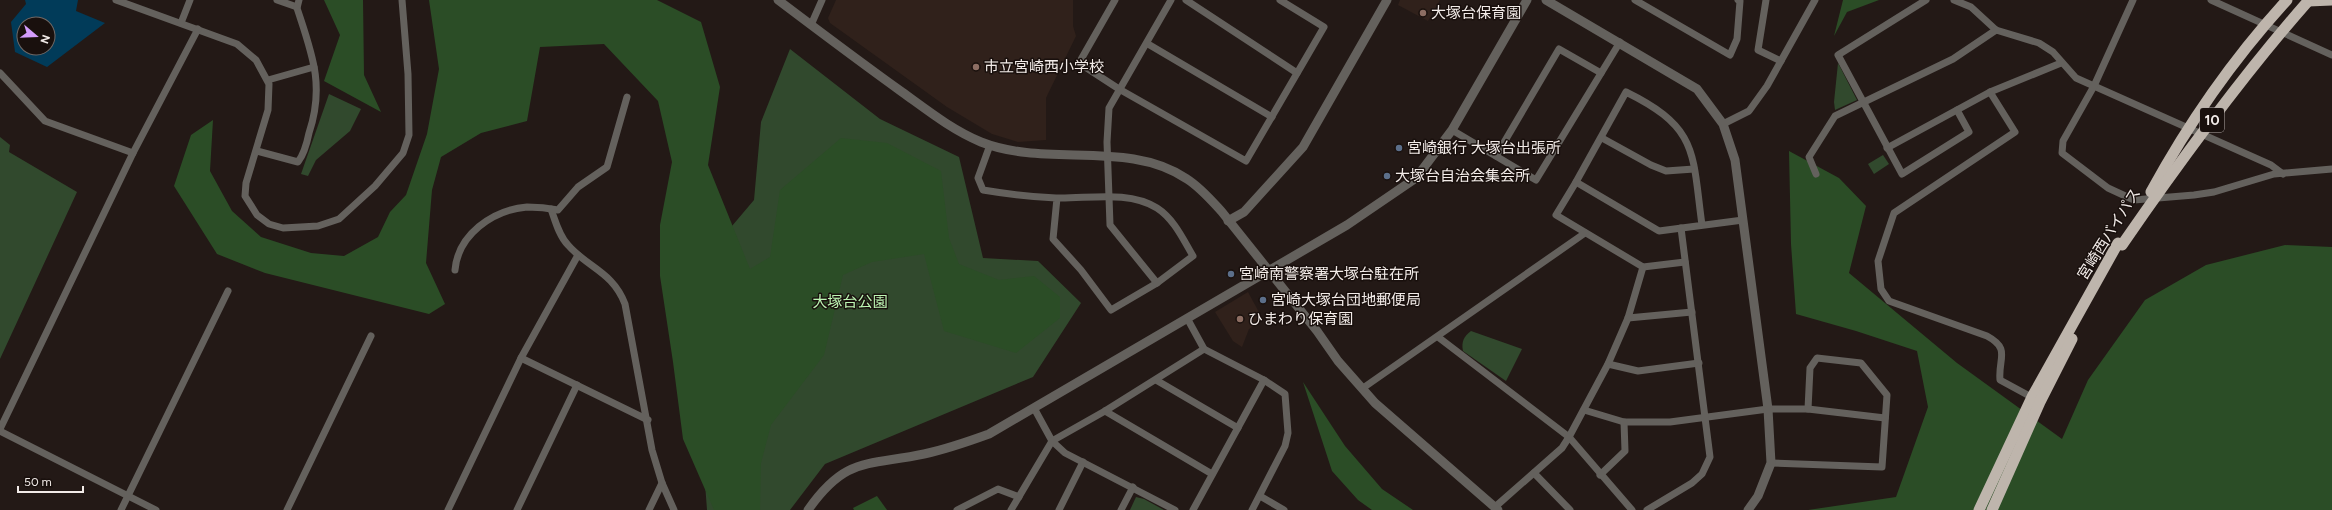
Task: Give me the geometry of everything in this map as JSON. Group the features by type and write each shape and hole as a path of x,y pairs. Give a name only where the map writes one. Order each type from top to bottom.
{"highway":[{"path":"2145,203 2201,109 2266,23 2287,0"},
{"path":"2307,0 2332,0"},
{"name":"宮崎西バイパス","path":"1979,510 2036,399 2120,244 2145,203 2208,118 2307,0"},
{"name":"宮崎西バイパス","path":"2120,244 2236,88 2307,0"},
{"name":"宮崎西バイパス","path":"1992,510 2036,399"}],"street":[{"path":"116,0 198,29 242,47 256,60 268,80 268,110 257,151 246,182 245,196 256,215 278,228 318,226 339,219 375,186 402,153 409,135 408,74 402,0"},
{"path":"181,23 190,0"},
{"path":"257,151 296,162 300,160 315,111 318,88 298,3 277,0"},
{"path":"778,0 946,124 990,145 1029,153 1108,157 1149,162 1167,167 1187,179 1206,195 1228,221 1317,331 1338,361 1375,403 1496,509 1562,448 1569,437 1608,364 1628,318 1643,267"},
{"path":"811,25 822,0"},
{"path":"1115,0 1079,63 1119,89 1246,161 1324,27 1280,0"},
{"path":"1157,283 1110,225 1108,157 1109,108 1119,89 1148,44 1171,0"},
{"path":"1186,0 1297,73"},
{"path":"1228,221 1244,212 1302,147 1387,0"},
{"path":"808,510 817,496 847,470 868,462 922,454 958,446 989,434 1347,225 1416,178 1452,130 1527,0"},
{"path":"1546,0 1620,42 1697,89 1723,124 1735,160 1768,409 1771,463 1758,496 1748,510"},
{"path":"1635,0 1730,55 1737,39 1740,1 1738,0"},
{"path":"1766,0 1758,50 1781,61"},
{"path":"1723,124 1749,111 1781,61 1815,0"},
{"path":"1926,0 1838,55 1902,174 1969,132 1957,110"},
{"path":"1954,0 1971,7 1996,30 2039,43 2053,52 2061,63 2076,78 2271,164 2283,174"},
{"path":"2133,0 2094,86 2063,141 2062,153 2116,193 2134,200 2214,192 2274,174 2332,169"},
{"path":"2211,0 2332,55"},
{"path":"156,510 0,430 134,153 198,29"},
{"path":"1816,174 1808,158 1835,116 1953,59 1996,30"},
{"path":"1452,130 1536,180 1620,42"},
{"path":"1148,44 1272,117"},
{"path":"1496,156 1559,49 1601,73"},
{"path":"1887,148 1990,92 2061,63"},
{"path":"268,80 314,66"},
{"path":"0,73 45,121 134,153"},
{"path":"1685,262 1643,267 1556,215 1602,138 1626,92 1650,104 1673,121 1684,136 1690,148 1702,225"},
{"path":"1990,92 2014,132 1894,213 1878,261 1881,289 1889,300 1988,336 1998,342 2002,347 2000,380 2036,399"},
{"path":"455,270 456,260 468,235 482,224 499,215 526,207 558,210 578,187 607,167 627,97"},
{"path":"1602,138 1651,165 1666,171 1694,169"},
{"path":"990,145 978,178 983,190 1023,196 1057,198 1109,196 1144,201 1158,209 1170,219 1193,256 1157,283 1111,310 1080,270 1053,239 1057,198"},
{"path":"1576,182 1660,231 1743,220"},
{"path":"551,209 567,244 578,255 602,272 621,294 626,311 639,390 648,420 652,450 662,483 674,510"},
{"path":"1647,510 1692,483 1702,474 1710,457 1681,228"},
{"path":"1363,388 1585,233"},
{"path":"448,510 521,358 578,255"},
{"path":"121,510 228,291"},
{"path":"1628,318 1692,312"},
{"path":"1187,318 1204,349 1264,380 1285,394 1288,433 1285,446 1252,510"},
{"path":"287,510 372,336"},
{"path":"1438,337 1569,437 1600,475 1632,510"},
{"path":"1011,510 1052,441 1105,411 1204,349"},
{"path":"521,358 648,420"},
{"path":"1771,463 1882,467 1887,395 1861,363 1817,358 1810,368 1808,410"},
{"path":"1608,364 1638,371 1699,363"},
{"path":"1156,380 1238,428"},
{"path":"1193,510 1264,380"},
{"path":"517,510 578,385"},
{"path":"1034,408 1052,441 1065,452 1134,487 1175,510"},
{"path":"1584,410 1624,422 1670,422 1705,416 1768,409 1808,410 1885,418"},
{"path":"1105,411 1212,474"},
{"path":"1600,475 1625,451 1624,422"},
{"path":"1060,510 1083,462"},
{"path":"1534,473 1570,510"},
{"path":"649,510 662,483"},
{"path":"1121,510 1134,487"},
{"path":"956,510 998,489 1019,497"},
{"path":"1260,496 1284,510"}],"shaded area":[{"name":"市立宮崎西小学校","path":"836,0 1073,0 1073,26 1076,36 1046,98 1046,140 1018,142 992,134 947,107 830,23 828,18"},
{"name":"大塚台保育園","path":"1400,0 1440,0 1428,21 1398,5"},
{"name":"ひまわり保育園","path":"1248,292 1261,316 1260,322 1249,329 1242,347 1233,341 1215,312"}],"green space":[{"path":"324,0 363,0 364,75 381,112 324,81 340,35"},
{"path":"429,0 657,0 701,22 720,87 708,165 750,269 770,257 780,190 841,138 887,143 941,171 949,238 959,264 999,280 1034,276 1060,297 1060,318 1016,353 944,331 924,254 872,262 843,275 824,355 771,425 761,463 760,510 714,510 683,439 660,276 660,225 672,162 658,101 604,44 540,47 527,121 481,133 441,157 432,190 426,263 445,304 429,314 265,273 217,254 174,186 191,135 213,120 210,171 232,211 261,237 311,253 344,256 378,237 390,212 406,195 427,134 439,69"},
{"path":"1843,0 1879,0 1847,12 1834,36"},
{"name":"大塚台公園","path":"790,49 880,119 959,157 983,258 1038,261 1081,303 1033,377 825,464 790,510 707,510 702,443 682,285 754,200 761,122"},
{"path":"1838,63 1857,100 1835,110 1834,102"},
{"path":"329,94 361,109 350,131 316,160 308,176 301,174"},
{"path":"0,137 10,145 9,152 77,192 0,359"},
{"path":"1789,151 1839,178 1866,206 1849,273 1957,363 2062,439 2088,380 2145,300 2206,265 2285,245 2332,247 2332,510 1808,510 1896,497 1928,407 1917,351 1856,331 1796,314 1791,244"},
{"path":"1883,155 1889,164 1874,174 1868,164"},
{"path":"1471,331 1522,349 1506,381 1463,351 1462,345 1464,340"},
{"path":"1303,382 1345,446 1382,489 1413,510 1372,510 1358,500 1332,471"},
{"path":"877,496 887,510 854,510 853,508"},
{"path":"1136,497 1144,499 1164,510 1130,510"}],"water":[{"path":"25,0 78,0 76,11 105,23 47,67 24,56 56,56 56,16 16,16 26,4"},
{"path":"16,16 16,52 15,52 11,22"}],"place":[{"name":"大塚台保育園","path":"1423,13"},
{"name":"市立宮崎西小学校","path":"976,67"},
{"name":"宮崎銀行 大塚台出張所","path":"1399,148"},
{"name":"大塚台自治会集会所","path":"1387,176"},
{"name":"宮崎南警察署大塚台駐在所","path":"1231,274"},
{"name":"宮崎大塚台団地郵便局","path":"1263,300"},
{"name":"ひまわり保育園","path":"1240,319"}]}
